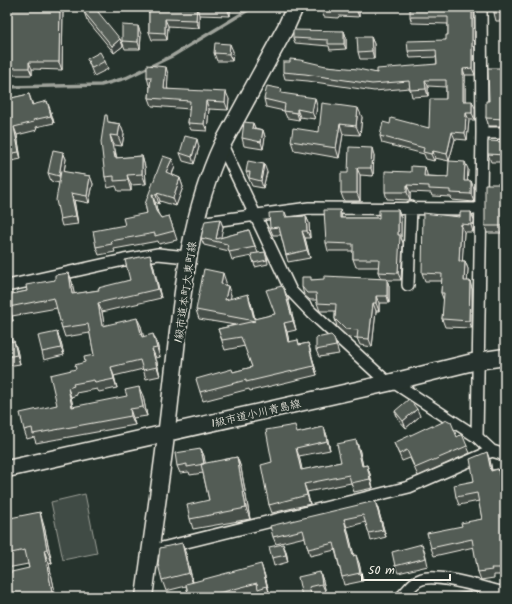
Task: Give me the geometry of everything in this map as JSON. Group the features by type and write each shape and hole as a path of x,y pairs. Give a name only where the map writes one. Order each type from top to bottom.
{"street":[{"name":"1級市道本町大東町線","path":"144,597 167,434 187,257 209,177 222,145 286,27 295,7"},
{"path":"477,437 477,361 482,133 481,7"},
{"path":"482,133 505,133"},
{"path":"222,145 291,291 312,313 391,382 477,437 492,451 502,454 505,457"},
{"path":"196,223 255,214 310,208 411,207 480,209"},
{"path":"408,286 411,207"},
{"path":"7,286 152,255 187,257"},
{"name":"1級市道小川青島線","path":"7,469 167,434 477,361 505,357"},
{"path":"150,551 409,487 492,451"},
{"path":"401,597 411,585 423,578 442,578 505,593"}],"shaded area":[{"path":"85,494 97,553 63,560 51,502"}],"building":[{"path":"7,7 60,7 59,62 29,62 29,68 7,68"},
{"path":"90,7 94,7 120,39 112,46 84,12"},
{"path":"149,7 197,7 196,20 165,19 165,33 149,32"},
{"path":"197,7 227,7 227,8"},
{"path":"321,7 356,7 356,9 321,10"},
{"path":"410,7 472,7 472,68 463,69 463,101 472,101 472,113 466,113 465,133 452,132 447,154 433,151 431,154 423,152 424,148 380,136 383,122 390,124 391,118 429,128 430,99 446,99 446,80 425,80 426,89 410,90 409,81 372,84 283,72 283,62 290,62 290,59 377,73 377,69 437,64 436,50 408,51 407,41 446,40 446,35 448,35 448,17 410,17"},
{"path":"493,7 505,7 505,13 494,13"},
{"path":"122,25 138,26 138,42 122,41"},
{"path":"293,30 344,31 344,44 328,44 328,40 293,38"},
{"path":"357,37 371,37 372,51 358,52"},
{"path":"215,43 230,44 229,54 214,53"},
{"path":"100,52 105,61 92,68 87,59"},
{"path":"147,65 166,67 164,89 226,92 225,102 206,101 204,124 188,123 190,101 149,98 151,77 147,77"},
{"path":"488,68 505,68 505,119 486,118 486,101 489,101"},
{"path":"267,86 282,89 281,93 315,98 312,112 297,109 297,113 284,111 285,104 264,99"},
{"path":"29,94 32,105 47,101 51,116 33,120 34,122 14,127 19,152 7,154 7,99"},
{"path":"322,103 358,108 356,126 340,124 336,148 291,141 293,128 319,132"},
{"path":"105,115 107,115 108,122 120,124 118,136 110,135 115,158 142,156 142,174 127,175 128,180 114,181 114,176 105,177 101,142"},
{"path":"244,122 253,123 252,128 263,130 261,142 242,138"},
{"path":"185,136 197,139 192,157 180,153"},
{"path":"488,141 505,142 505,155 488,154"},
{"path":"349,147 372,148 371,168 357,168 357,193 341,193 341,173 348,173"},
{"path":"53,150 63,152 59,176 48,173"},
{"path":"163,156 172,159 166,172 180,178 173,198 157,193 156,195 152,194 156,211 161,218 169,216 174,231 155,236 155,233 111,241 112,244 96,247 93,231 125,225 123,218 147,213 145,204"},
{"path":"248,161 264,164 261,181 249,178 250,172 246,172"},
{"path":"449,161 465,162 464,181 471,181 471,194 450,193 450,190 429,189 429,186 407,185 407,192 385,192 385,171 411,172 411,166 425,167 424,176 448,177"},
{"path":"61,171 90,176 87,196 71,193 76,216 60,219 56,200"},
{"path":"485,184 505,184 505,226 485,226"},
{"path":"324,210 340,210 340,218 379,218 379,210 398,210 398,235 400,235 398,273 378,272 379,259 353,259 353,244 326,243"},
{"path":"285,212 285,217 306,216 307,231 302,231 307,250 286,255 279,227 270,228 269,213"},
{"path":"460,212 471,212 471,225 461,224 459,261 465,261 464,281 470,281 469,321 442,319 444,293 441,293 442,274 422,273 423,213 460,217"},
{"path":"220,219 216,239 249,230 255,247 229,252 227,244 201,238 205,221"},
{"path":"265,252 267,260 254,263 251,254"},
{"path":"150,255 158,289 98,303 102,326 137,318 142,337 153,334 157,348 152,349 157,367 143,370 140,360 111,367 114,379 95,383 94,380 73,384 74,386 68,388 72,407 127,396 125,390 139,387 143,407 130,409 131,416 33,434 32,428 24,430 20,413 57,405 50,375 76,369 75,365 85,362 84,357 94,355 88,324 62,328 54,298 9,307 10,312 7,312 7,295 27,291 26,285 55,280 55,275 69,273 72,294 99,290 98,288 130,280 125,260"},
{"path":"204,269 223,273 221,284 228,286 225,300 248,294 254,319 275,314 266,290 282,286 293,321 284,323 288,342 298,340 299,345 308,343 314,366 246,382 246,380 200,392 196,379 232,369 233,372 252,367 241,337 222,340 218,329 255,321 196,310"},
{"path":"324,276 387,279 387,296 376,296 376,303 373,303 369,339 357,338 358,330 345,329 335,319 336,304 317,303 316,293 307,293 302,287 302,277 311,277 311,280 324,279"},
{"path":"7,327 10,342 14,341 17,355 7,357"},
{"path":"57,332 61,348 42,352 38,336"},
{"path":"331,335 334,338 336,346 316,350 316,338"},
{"path":"409,399 417,409 403,421 395,411"},
{"path":"447,420 451,422 457,437 462,434 467,446 415,468 407,450 399,454 394,443 432,425 432,427"},
{"path":"295,425 297,433 324,427 327,441 296,448 301,470 341,462 337,444 356,440 362,466 367,465 370,479 351,483 349,475 304,484 307,495 269,505 261,465 272,462 266,430"},
{"path":"201,449 204,464 187,467 187,464 177,466 175,453"},
{"path":"487,452 491,471 498,469 502,490 505,490 505,568 491,568 492,570 478,572 472,539 431,548 427,533 462,526 461,523 482,519 477,493 456,497 454,485 474,481 470,459"},
{"path":"237,457 246,508 190,519 187,505 209,500 201,464"},
{"path":"375,501 383,530 369,533 363,515 344,519 353,556 356,555 360,573 342,577 334,543 308,549 303,530 273,537 270,526"},
{"path":"40,512 47,549 44,550 53,597 7,597 7,573 29,568 25,550 7,554 7,516 10,516 10,518"},
{"path":"182,543 189,573 162,580 158,564 160,548"},
{"path":"283,544 286,555 272,558 269,547"},
{"path":"422,544 426,558 395,566 392,552"},
{"path":"261,564 267,586 258,589 257,583 204,597 189,597 186,584"},
{"path":"320,572 322,584 309,587 312,597 302,597 298,577"},
{"path":"470,592 471,597 431,597 431,596"},
{"path":"415,594 415,597 397,597"}],"waterway":[{"path":"7,87 101,85 126,78 172,56 253,7"}]}
